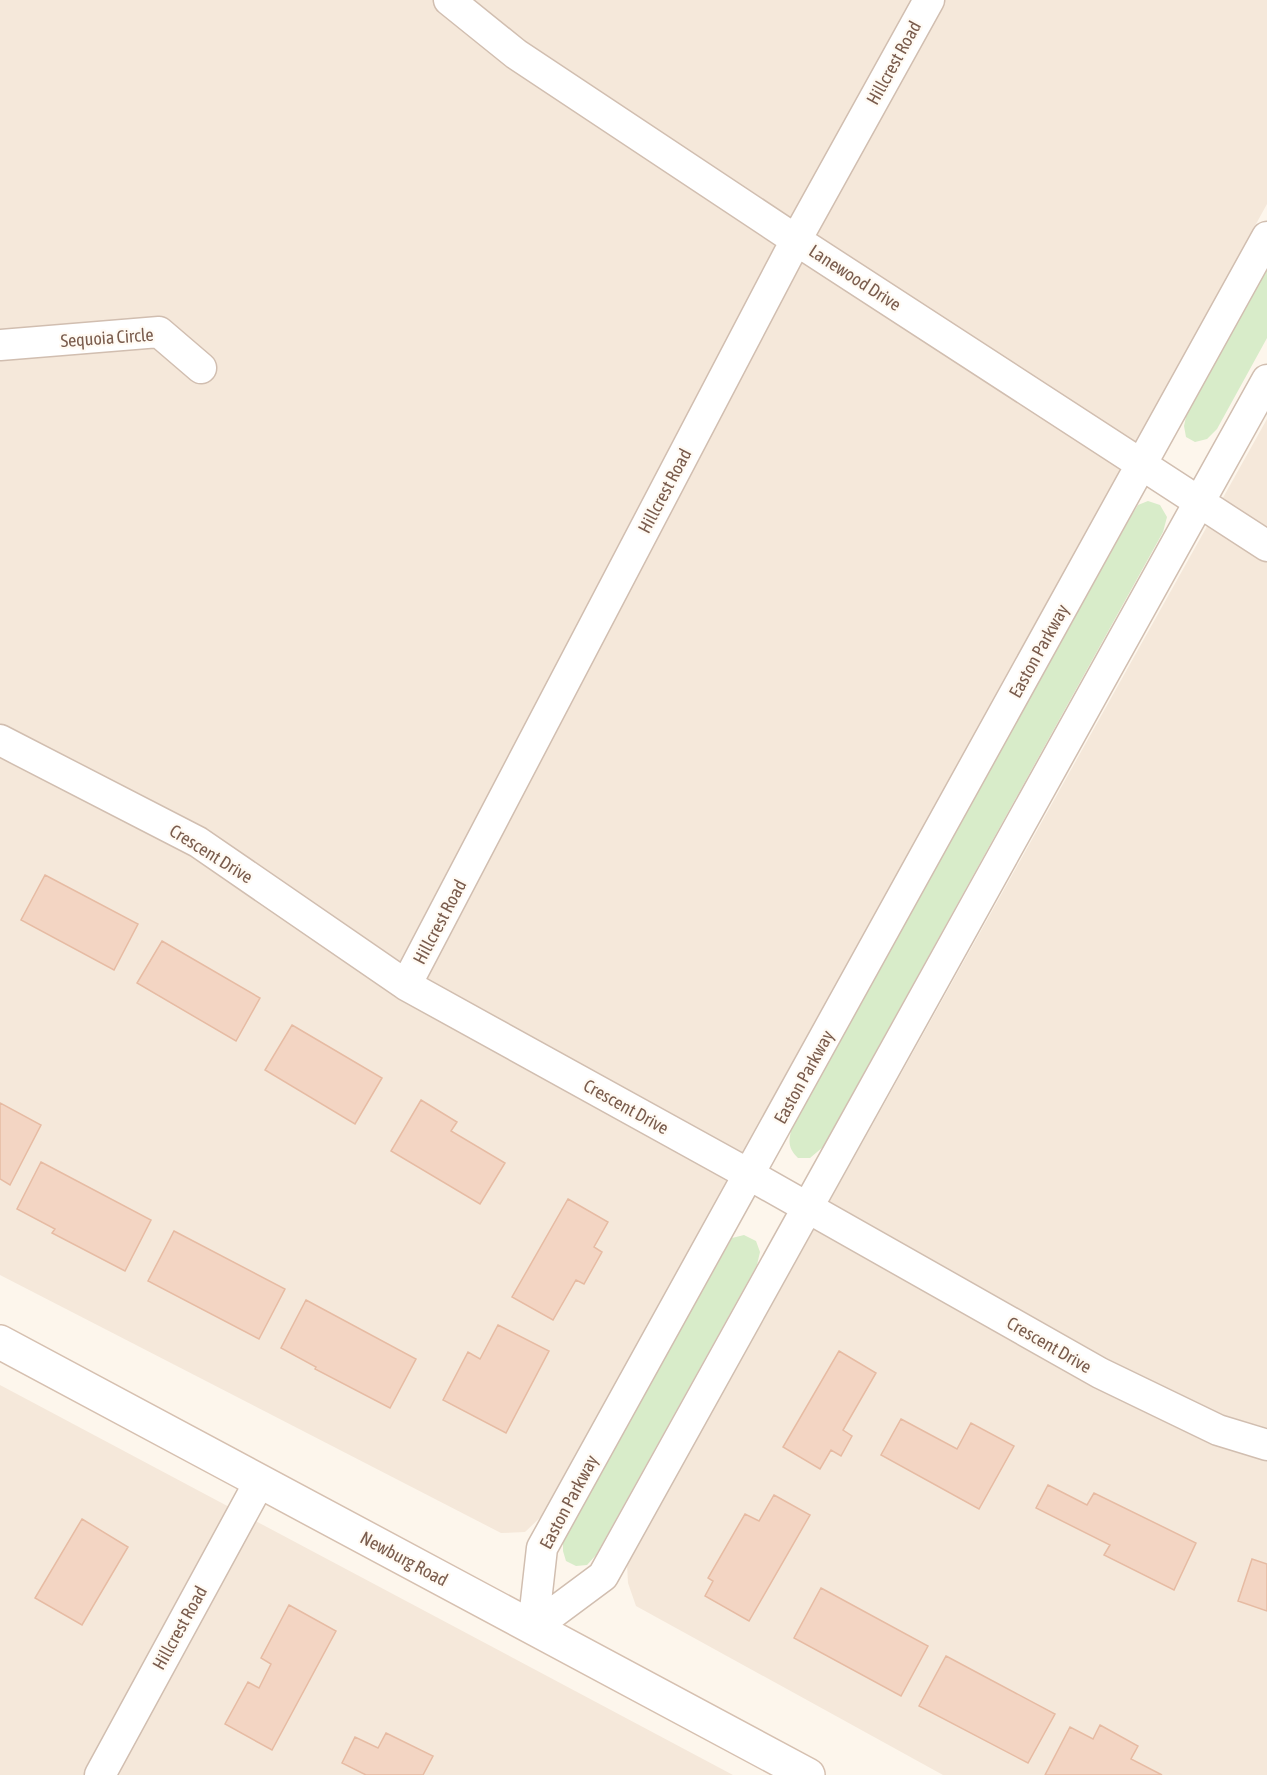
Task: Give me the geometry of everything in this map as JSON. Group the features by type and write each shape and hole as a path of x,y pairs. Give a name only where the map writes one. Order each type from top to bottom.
{"main road":[{"name":"Newburg Road","path":"0,1342 808,1775"}],"street":[{"name":"Lanewood Drive","path":"449,0 516,54 796,240 1267,546"},
{"name":"Hillcrest Road","path":"406,985 796,240 929,0"},
{"name":"Easton Parkway","path":"532,1628 542,1548 1267,237"},
{"name":"Sequoia Circle","path":"0,345 159,332 201,368"},
{"path":"532,1628 603,1576 1267,380"},
{"name":"Crescent Drive","path":"0,740 198,842 406,985 750,1175 1100,1373 1218,1430 1267,1445"},
{"name":"Hillcrest Road","path":"100,1775 260,1482"}],"shaded area":[{"path":"0,0 1267,0 1267,204 562,1487 545,1513 525,1532 501,1533 0,1275"},
{"path":"1267,419 1267,1775 943,1775 636,1606 628,1583 627,1564"},
{"path":"0,1385 733,1775 0,1775"}],"green space":[{"path":"1267,267 1267,338 1217,429 1207,439 1195,442 1186,437 1184,426 1187,412"},
{"path":"1148,501 1160,505 1167,517 1163,532 823,1147 810,1158 798,1158 790,1144 792,1128 1131,516 1138,505"},
{"path":"744,1235 756,1241 760,1252 757,1265 596,1555 587,1565 576,1566 566,1561 563,1539 732,1238"}],"building":[{"path":"45,875 138,924 114,970 21,920"},
{"path":"162,941 260,998 236,1041 137,983"},
{"path":"292,1025 382,1078 355,1124 265,1070"},
{"path":"421,1100 457,1122 451,1131 505,1163 480,1204 391,1151"},
{"path":"0,1103 41,1125 10,1185 0,1179"},
{"path":"41,1162 151,1220 125,1271 52,1233 55,1229 17,1209"},
{"path":"568,1199 608,1222 594,1247 602,1252 584,1284 576,1280 553,1320 512,1297"},
{"path":"174,1231 285,1289 259,1339 148,1281"},
{"path":"306,1300 416,1359 390,1408 315,1369 316,1367 281,1348"},
{"path":"498,1325 549,1351 506,1433 443,1400 468,1352 480,1359"},
{"path":"839,1351 876,1373 843,1430 852,1436 841,1456 831,1450 820,1469 783,1447"},
{"path":"901,1419 957,1449 971,1423 1014,1446 979,1509 881,1455"},
{"path":"1048,1485 1087,1505 1094,1493 1196,1543 1174,1590 1104,1555 1110,1545 1036,1508"},
{"path":"774,1495 810,1515 749,1621 705,1596 713,1581 708,1578 745,1514 759,1521"},
{"path":"82,1519 128,1547 82,1625 35,1598"},
{"path":"1252,1559 1267,1564 1267,1611 1238,1601"},
{"path":"821,1588 928,1646 901,1696 794,1638"},
{"path":"289,1605 336,1631 272,1750 225,1724 248,1682 259,1688 271,1664 261,1658"},
{"path":"946,1656 1055,1714 1028,1763 919,1706"},
{"path":"1100,1725 1138,1746 1131,1759 1162,1775 1045,1775 1070,1727 1093,1739"},
{"path":"386,1733 433,1756 423,1775 366,1775 342,1763 355,1737 378,1748"}]}
